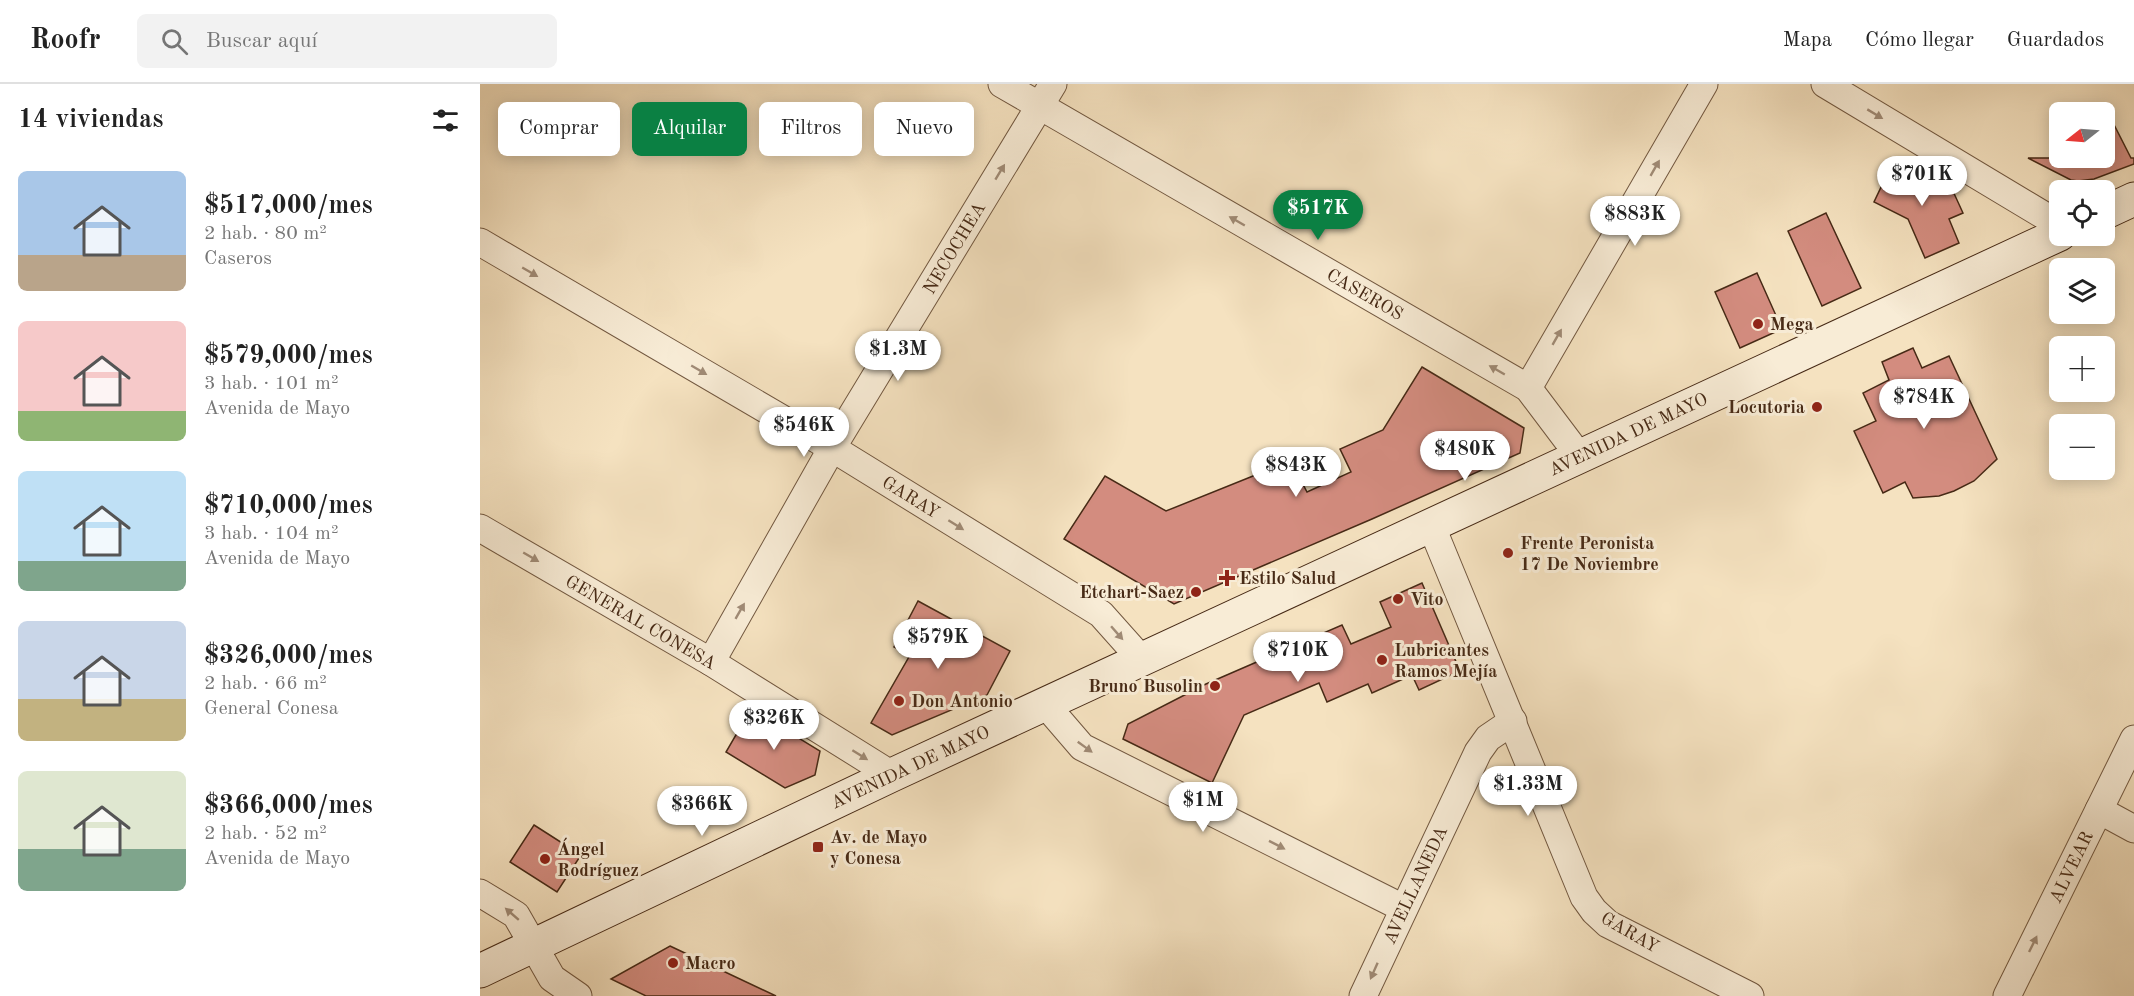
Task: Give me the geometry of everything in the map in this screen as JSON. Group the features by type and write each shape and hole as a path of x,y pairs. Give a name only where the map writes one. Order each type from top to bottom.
{"main road":[{"path":"2115,208 2134,199"},
{"name":"AVENIDA DE MAYO","path":"480,970 892,775 2049,239"}],"street":[{"name":"CASEROS","path":"1002,84 1046,95 1528,388 1580,457"},
{"path":"1528,388 1704,84"},
{"path":"1825,84 2049,218"},
{"name":"NECOCHEA","path":"711,662 832,448 1046,95"},
{"name":"GARAY","path":"480,242 832,448 1101,614 1142,660"},
{"name":"GARAY","path":"1431,525 1584,897 1594,911 1608,924 1750,996"},
{"name":"GENERAL CONESA","path":"480,528 711,662 892,775"},
{"path":"1045,704 1082,747 1403,908"},
{"name":"AVELLANEDA","path":"1363,996 1478,752 1488,738 1513,721"},
{"name":"ALVEAR","path":"2007,996 2134,739"},
{"path":"2099,810 2134,829"},
{"path":"480,893 516,915 552,978 578,996"}],"building":[{"path":"2115,127 2131,158 2134,158 2134,164 2094,179 2071,180 2028,158 2049,158 2049,168 2115,168"},
{"path":"1894,160 1952,189 1963,213 1949,219 1959,243 1925,258 1908,219 1874,202"},
{"path":"1826,213 1861,288 1822,306 1788,231"},
{"path":"1757,273 1782,329 1740,348 1715,292"},
{"path":"1913,348 1922,368 1949,356 1997,459 1974,481 1939,496 1913,498 1905,482 1883,493 1854,431 1876,421 1863,393 1889,380 1882,362"},
{"path":"1422,367 1524,428 1520,453 1174,604 1064,539 1105,476 1166,511 1273,468 1277,477 1295,469 1307,492 1351,472 1340,449 1383,430"},
{"path":"1422,583 1460,671 1419,690 1412,675 1372,693 1368,684 1327,702 1319,683 1244,715 1212,783 1123,739 1128,724 1206,684 1342,625 1351,644 1391,627 1380,602"},
{"path":"918,601 1010,651 987,695 892,735 871,723 910,655 894,647"},
{"path":"751,709 820,751 815,775 785,788 726,752"},
{"name":"Ángel Rodríguez","path":"534,825 581,855 557,892 510,862"},
{"name":"Macro","path":"670,946 776,996 646,996 611,979"}],"place":[{"name":"Mega","path":"1758,324"},
{"name":"Locutoria","path":"1817,407"},
{"name":"Frente Peronista 17 De Noviembre","path":"1508,553"},
{"name":"Estilo Salud","path":"1227,578"},
{"name":"Etchart-Saez","path":"1196,592"},
{"name":"Vito","path":"1398,599"},
{"name":"Lubricantes Ramos Mejía","path":"1382,660"},
{"name":"Bruno Busolin","path":"1215,686"},
{"name":"Don Antonio","path":"899,701"},
{"name":"Av. de Mayo y Conesa","path":"818,847"},
{"name":"Ángel Rodríguez","path":"545,859"},
{"name":"Macro","path":"673,963"}]}
